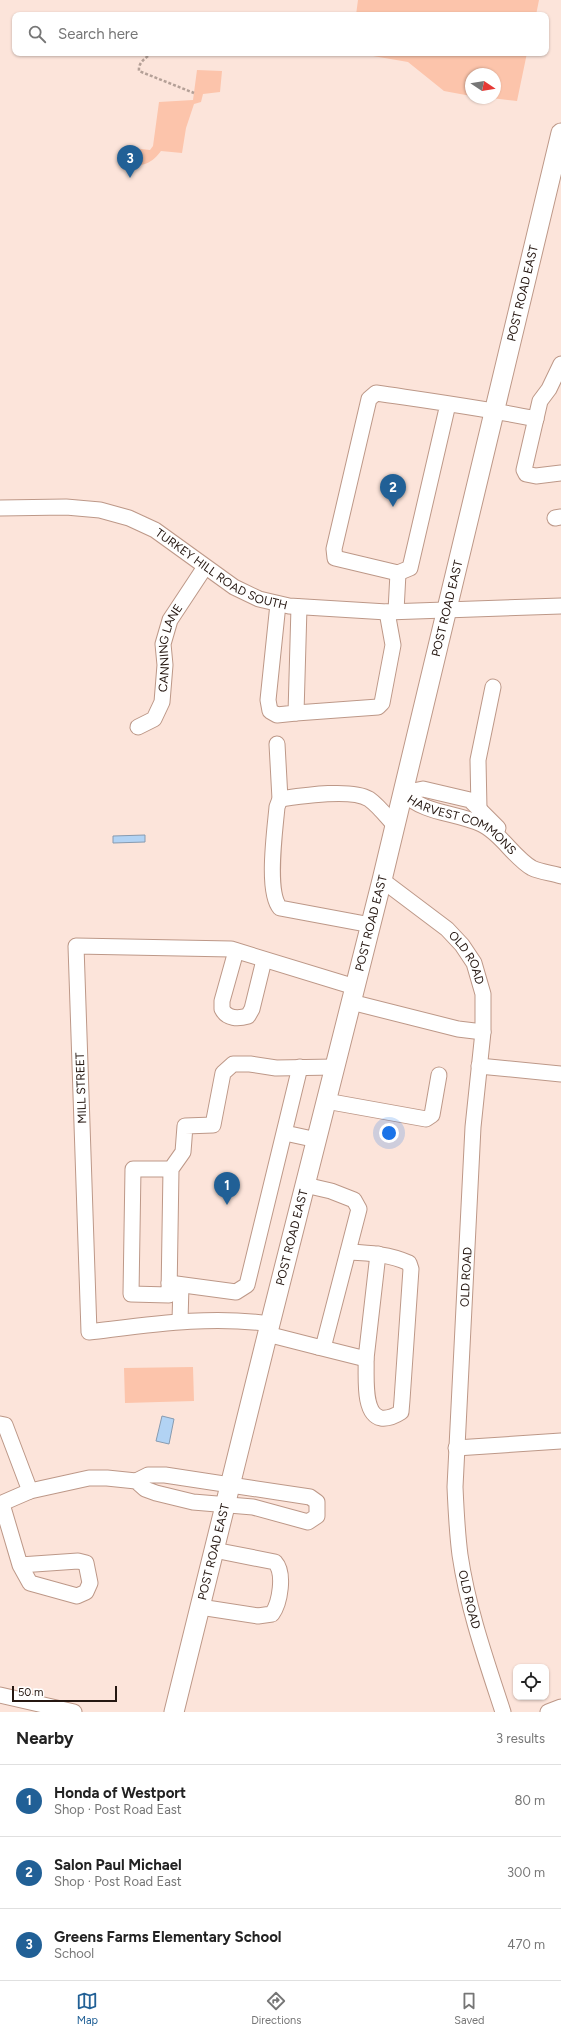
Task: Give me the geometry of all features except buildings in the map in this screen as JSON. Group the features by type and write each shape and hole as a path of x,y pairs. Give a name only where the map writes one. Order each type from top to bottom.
{"main road":[{"name":"POST ROAD EAST","path":"174,1712 268,1329 371,925 561,133"}],"street":[{"path":"561,364 549,389 540,401 524,470 526,474 536,476 561,473"},
{"path":"448,404 410,568 398,573 335,558 334,549 369,399 376,393 495,410 536,419"},
{"name":"TURKEY HILL ROAD SOUTH","path":"0,508 66,508 100,510 129,518 155,530 205,567 241,591 278,604 299,608 392,611 514,609 561,606"},
{"name":"CANNING LANE","path":"138,727 154,719 162,702 165,666 163,644 170,620 205,567"},
{"path":"278,604 268,700 270,711 277,715 378,707 382,703 393,646 392,611 398,573"},
{"path":"296,713 299,608"},
{"path":"479,809 478,760 493,688"},
{"path":"277,744 280,799 277,807 272,872 275,902 280,908 371,925"},
{"name":"HARVEST COMMONS","path":"415,789 430,790 470,800 526,856 555,874 532,868 483,825 464,818 425,808 412,802 403,793 415,789"},
{"path":"280,799 323,794 359,795 370,800 395,826"},
{"name":"OLD ROAD","path":"382,880 447,929 469,954 478,973 483,994 483,1032 473,1127 466,1293 456,1448 455,1487 460,1555 476,1629 503,1712"},
{"name":"MILL STREET","path":"366,1358 318,1347 268,1329 226,1320 180,1321 88,1332 76,946 231,949 353,994 458,1029 483,1032"},
{"path":"236,951 222,1001 222,1009 228,1016 242,1018 248,1016 252,1009 264,960"},
{"path":"180,1321 175,1284 171,1169 182,1152 185,1126 213,1125 223,1073 233,1064 250,1064 276,1068 335,1067"},
{"path":"479,1066 561,1074"},
{"path":"175,1284 236,1292 247,1285 300,1067"},
{"path":"326,1101 426,1120 432,1115 439,1074"},
{"path":"285,1133 317,1140"},
{"path":"171,1169 133,1169 131,1294 169,1295 175,1284"},
{"path":"305,1184 331,1191 354,1200 358,1209 324,1344 318,1347"},
{"path":"348,1252 378,1254 401,1259 409,1263 410,1269 401,1412 395,1416 380,1417 375,1416 370,1411 366,1358 378,1254"},
{"path":"0,1424 5,1425 30,1491"},
{"path":"456,1448 561,1440"},
{"path":"20,1565 1,1504 30,1491 89,1478 136,1481 148,1475 165,1475 310,1497 317,1502 317,1516 308,1522 253,1507 193,1502 145,1489 136,1481"},
{"path":"200,1607 258,1616 272,1614 277,1606 281,1574 280,1568 275,1562 214,1550"},
{"path":"0,1695 74,1712"},
{"path":"548,1712 561,1707"}],"path":[{"path":"148,56 142,61 139,66 139,71 194,93"}],"shaded area":[{"path":"358,0 539,0 537,12 356,12"},
{"path":"373,56 526,56 517,101 501,99 501,68 465,68 465,95 444,91 408,62"},
{"path":"197,70 222,71 220,92 203,94 201,102 194,104 186,128 182,153 161,151 148,163 122,166 124,147 150,150 153,146 159,102 193,100"},
{"path":"193,1367 194,1401 125,1403 124,1368"}],"water":[{"path":"145,835 145,842 113,843 113,836"},
{"path":"162,1416 174,1419 169,1444 156,1441"}],"place":[{"name":"Greens Farms Elementary School","path":"130,178"},
{"name":"Salon Paul Michael","path":"393,507"},
{"name":"Honda of Westport","path":"227,1205"}]}
